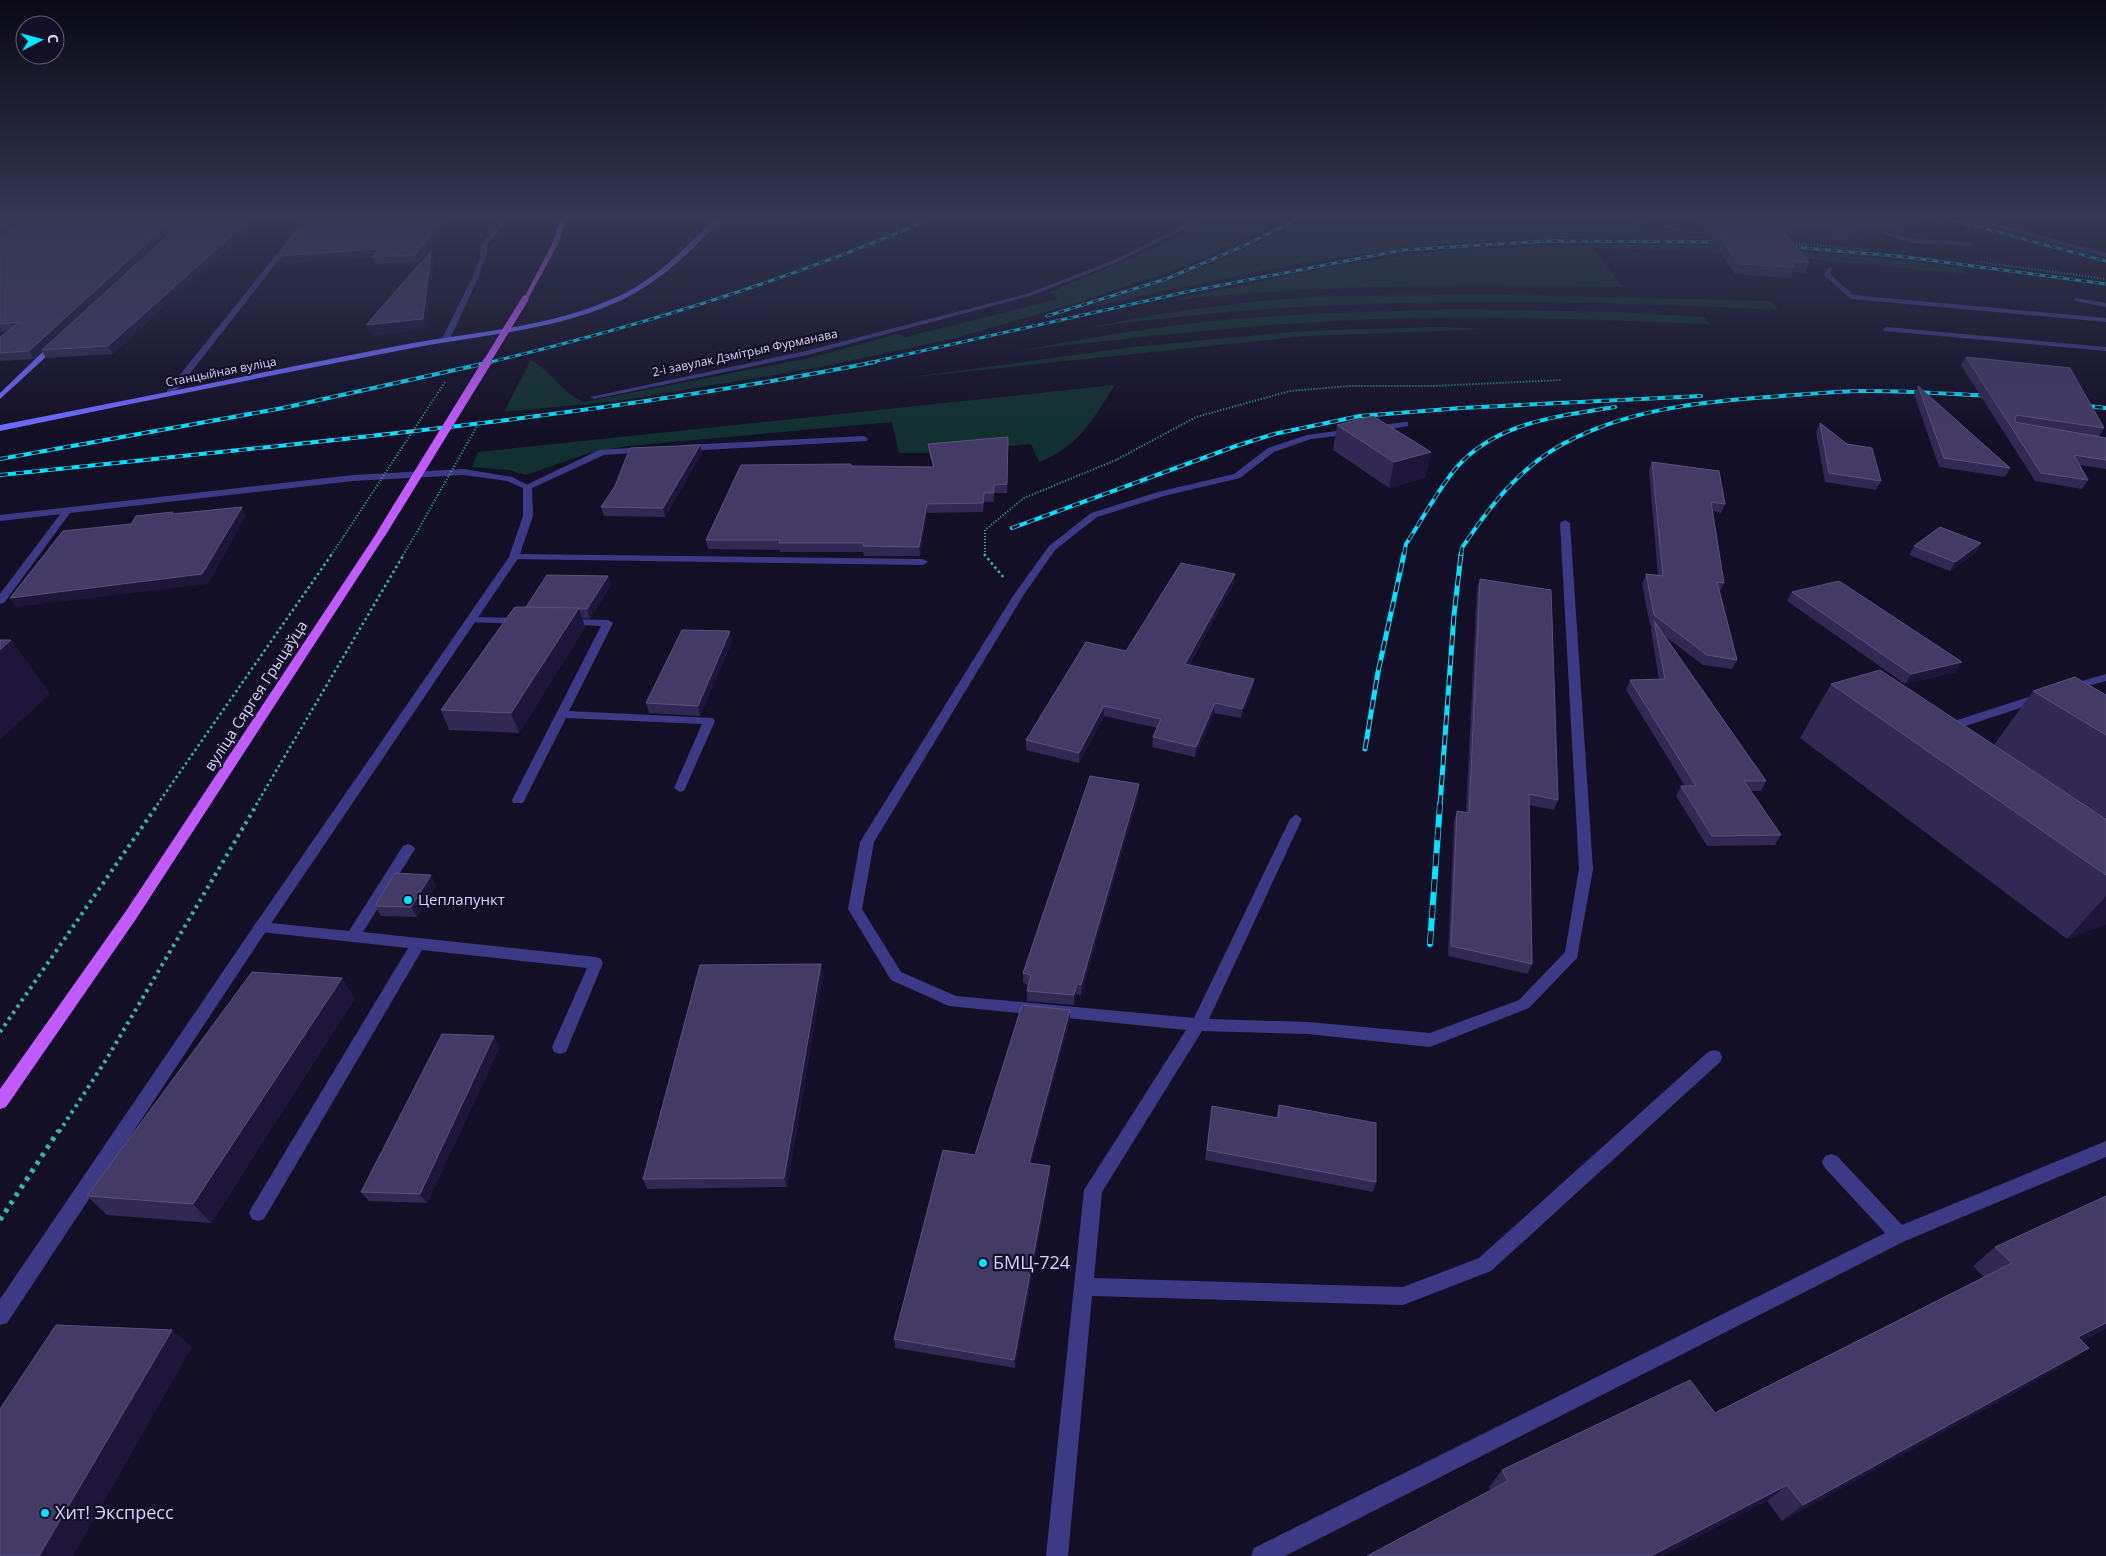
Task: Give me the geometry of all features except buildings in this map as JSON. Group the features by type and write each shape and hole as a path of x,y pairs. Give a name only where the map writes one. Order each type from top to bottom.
{"main road":[{"name":"вуліца Сяргея Грыцаўца","path":"0,1102 131,915 381,534 531,288"}],"street":[{"path":"170,393 253,288"},
{"path":"446,339 470,288"},
{"name":"Станцыйная вуліца","path":"0,428 170,393 552,320 610,303 639,288"},
{"name":"2-і завулак Дзмітрыя Фурманава","path":"594,397 807,353 1028,294 1045,288"},
{"path":"1841,288 1851,297 2106,320"},
{"path":"2076,300 2106,305"},
{"path":"1887,329 2106,349"},
{"path":"0,397 65,336"},
{"path":"1405,424 1310,437 1271,450 1237,476 1161,494 1094,515 1052,548 1018,596 867,842 856,909 896,976 954,1002 1198,1025 1308,1028 1430,1040 1524,1004 1572,954 1586,869 1565,523"},
{"path":"675,448 864,439"},
{"path":"0,518 353,478 464,472 509,480 527,487 602,452 656,449"},
{"path":"0,1316 260,927 514,557 528,516 527,487"},
{"path":"0,601 68,511"},
{"path":"514,557 923,562"},
{"path":"471,620 530,621"},
{"path":"518,800 608,623 549,622"},
{"path":"1935,732 2106,677"},
{"path":"562,714 709,722 680,788"},
{"path":"1057,1556 1093,1190 1198,1025 1296,819"},
{"path":"353,937 408,849"},
{"path":"260,927 596,963 560,1048"},
{"path":"258,1213 418,944"},
{"path":"1084,1287 1403,1296 1485,1265 1714,1057"},
{"path":"1262,1556 1899,1235 2106,1149"},
{"path":"1831,1162 1899,1235"}],"path":[{"path":"1018,596 984,554 985,530 1024,498 1116,460 1196,418 1290,391 1349,386 1433,386 1562,380"},
{"path":"0,1032 344,536 445,382"},
{"path":"0,1220 106,1060 417,532"}],"green space":[{"path":"1061,288 1121,288 1074,304 952,339 815,368 618,401 504,412 531,360 545,370 570,394 584,402 814,357 897,334 905,337 1058,299 1050,292"},
{"path":"1144,288 1182,288 1089,307"},
{"path":"1230,288 1373,288 1276,292 1160,302"},
{"path":"1481,294 1771,301 1778,310 1605,303 1432,302 1259,310 1172,317 1086,328 1179,311 1273,300 1336,296"},
{"path":"1454,309 1618,312 1704,317 1710,324 1523,318 1411,318 1312,322 1214,330 1017,351 1133,331 1235,319 1329,313"},
{"path":"1438,327 1489,329 1305,336 905,378 1133,347 1302,331"},
{"path":"1115,385 1084,431 1065,448 1039,462 1031,444 929,453 899,453 892,422 628,446 589,453 526,475 509,470 472,467 478,452"}],"railway":[{"path":"486,363 659,317 750,288"},
{"path":"1047,316 1138,288"},
{"path":"868,363 1209,288"},
{"path":"0,459 283,408 491,362"},
{"path":"0,475 329,441 548,415 766,382 875,362"},
{"path":"1461,555 1462,548 1494,503 1532,465 1563,444 1587,432 1612,423 1689,405 1824,393 1892,391 1994,396"},
{"path":"1012,528 1236,446 1274,434 1360,416 1461,408 1701,396"},
{"path":"2079,405 2106,408"},
{"path":"1404,555 1406,544 1437,495 1457,467 1473,452 1491,440 1530,424 1551,418 1615,407"},
{"path":"1365,749 1378,672 1404,554"},
{"path":"1440,805 1454,615 1461,554"},
{"path":"1430,944 1440,804"}],"place":[{"name":"Цеплапункт","path":"408,900"},
{"name":"БМЦ-724","path":"983,1263"},
{"name":"Хит! Экспресс","path":"45,1513"}]}
